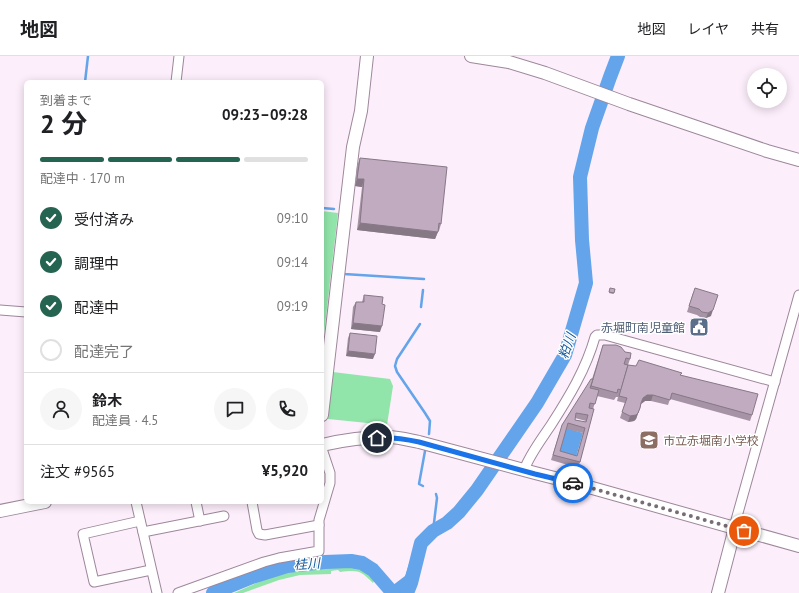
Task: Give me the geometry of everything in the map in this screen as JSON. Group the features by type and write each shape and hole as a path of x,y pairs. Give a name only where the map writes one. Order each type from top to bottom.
{"street":[{"path":"176,80 179,56"},
{"path":"324,397 348,183 360,111 367,56"},
{"path":"471,56 509,62 546,73 626,103 799,160"},
{"path":"718,593 736,520 799,295"},
{"path":"0,310 24,312"},
{"path":"520,469 526,464 575,387 588,360 597,335 605,335 775,382"},
{"path":"324,446 364,438 404,438 578,484 799,546"},
{"path":"324,459 326,473 330,484 324,504"},
{"path":"0,511 35,504"},
{"path":"136,504 157,593"},
{"path":"196,504 200,521"},
{"path":"252,504 259,534 265,535 319,525"},
{"path":"178,593 264,562 319,551 319,520 324,504"},
{"path":"143,532 224,516"},
{"path":"140,521 83,534 94,582 151,570"}],"green space":[{"path":"324,211 338,213 324,334"},
{"path":"333,372 390,379 393,386 387,425 328,419"},
{"path":"340,564 356,565 364,568 375,579 373,583 362,573 355,571 340,572 338,570 331,571 331,574 300,575 279,580 243,593 234,593 289,571"}],"water":[{"path":"566,428 583,433 575,461 558,457"},
{"path":"421,543 414,593 384,593 405,576 412,555"}],"building":[{"path":"360,158 447,167 441,224 439,223 438,232 360,223 364,179 357,179"},
{"path":"610,288 615,289 614,293 609,292"},
{"path":"695,288 718,295 713,310 708,313 702,312 699,309 689,306"},
{"path":"364,295 383,297 382,304 385,305 382,326 353,323 356,302 364,302"},
{"path":"350,333 377,336 375,354 348,351"},
{"path":"603,345 616,345 621,347 625,352 631,353 630,359 626,358 624,364 628,365 621,390 618,389 617,393 591,386"},
{"path":"639,360 682,373 680,375 758,394 752,415 672,393 670,400 653,395 647,395 643,398 638,413 630,416 622,412 627,398 619,396 628,365 636,366"},
{"path":"591,379 593,379 590,388 599,390 595,404 590,403 589,408 594,409 580,462 553,455 562,425","holes":["576,413 588,415 586,422 575,420","568,423 585,428 577,456 560,451"]}],"waterway":[{"path":"85,80 88,56"},
{"name":"粕川","path":"407,593 421,543 433,531 447,523 459,512 477,490 537,403 565,355 586,283 582,240 580,177 592,128 618,56"},
{"path":"324,208 334,209"},
{"path":"344,273 424,279"},
{"path":"421,307 423,290"},
{"path":"420,324 397,359 395,366 397,372 430,421 429,434"},
{"path":"423,486 419,484 425,451"},
{"path":"433,531 437,498 436,494"},
{"name":"桂川","path":"213,593 252,577 287,566 351,561 362,563 373,570 393,593"}],"way so far":[{"path":"573,483 744,531"}],"place":[{"name":"赤堀町南児童館","path":"699,327"},
{"name":"市立赤堀南小学校","path":"649,440"}],"route":[{"path":"377,438 404,438 573,483"}]}
